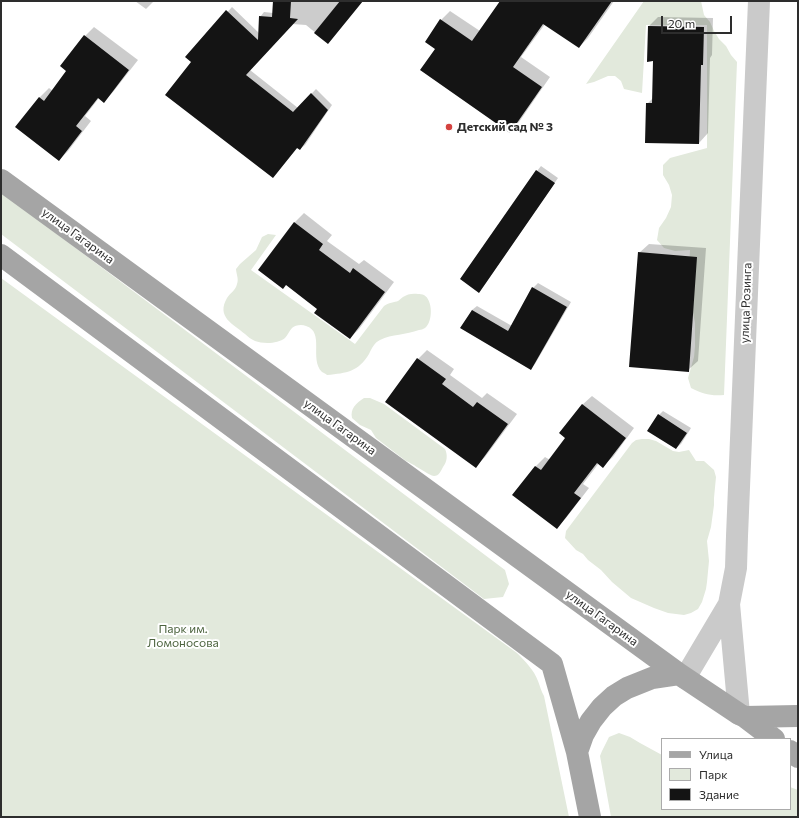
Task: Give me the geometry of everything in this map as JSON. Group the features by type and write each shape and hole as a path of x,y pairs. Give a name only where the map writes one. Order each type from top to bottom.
{"main road":[{"name":"улица Гагарина","path":"1,180 682,676 773,738"},
{"path":"1,255 552,664 577,752 590,817"},
{"path":"577,752 583,735 591,720 614,696 627,688 652,678 682,676"},
{"path":"742,716 798,716"}],"street":[{"name":"улица Розинга","path":"729,604 736,568 759,1"},
{"path":"682,676 729,604"},
{"path":"729,604 742,716"}],"green space":[{"path":"644,1 701,1 704,15 710,22 719,39 737,62 724,395 707,394 691,388 688,378 694,357 695,323 688,287 690,250 675,251 664,248 657,240 659,228 671,207 672,195 669,185 663,175 663,165 670,158 707,148 707,25 646,25 642,93 624,89 621,81 615,76 608,76 586,84"},
{"path":"1,192 505,570 509,584 503,597 484,599 1,234"},
{"path":"268,234 276,235 251,270 355,344 384,306 398,301 408,294 422,294 429,301 431,316 428,325 421,330 380,340 373,346 361,365 346,372 327,375 318,367 315,334 312,329 306,326 301,325 293,327 282,340 266,343 255,341 231,323 227,319 223,310 227,298 234,290 238,280 236,269 256,250 262,237"},
{"name":"Парк им. Ломоносова","path":"1,278 517,653 534,673 544,696 569,817 1,817"},
{"path":"364,398 370,398 384,404 445,449 447,456 441,472 434,476 406,461 376,438 371,430 360,425 352,418 354,406"},
{"path":"642,439 656,441 673,451 679,452 689,450 696,461 704,461 714,470 716,477 711,527 707,541 709,561 706,589 698,609 684,615 668,613 631,598 583,554 576,550 565,538 566,531 632,443 636,440"},
{"path":"619,733 630,737 661,754 661,810 791,810 791,787 798,790 798,817 611,817 600,756 609,737"}],"building":[{"path":"273,1 291,1 290,18 298,19 246,75 293,112 311,93 328,110 300,150 297,148 273,178 165,95 191,62 185,57 226,10 258,40 259,16 272,17"},
{"path":"340,1 363,1 328,44 314,33"},
{"path":"500,1 612,1 579,48 543,24 513,67 542,87 510,133 420,70 435,49 425,42 440,19 472,41"},
{"path":"648,26 704,27 703,65 701,65 699,144 645,143 646,103 652,103 653,61 647,62"},
{"path":"84,35 129,70 104,103 98,98 76,126 82,131 59,161 15,127 39,97 44,101 66,71 60,66"},
{"path":"536,170 555,183 479,293 460,279"},
{"path":"294,222 323,244 319,250 350,273 353,268 385,292 350,339 314,313 317,309 286,285 283,289 258,270"},
{"path":"638,252 697,257 689,372 629,367"},
{"path":"532,287 567,307 531,370 460,328 472,310 508,331"},
{"path":"417,358 446,379 442,384 473,407 477,402 508,424 476,468 385,402"},
{"path":"582,404 626,438 603,468 597,463 574,493 581,498 557,529 512,495 535,466 541,470 565,438 559,433"},
{"path":"658,414 687,433 676,449 647,431"}],"place":[{"name":"Детский сад № 3","path":"449,127"}]}
